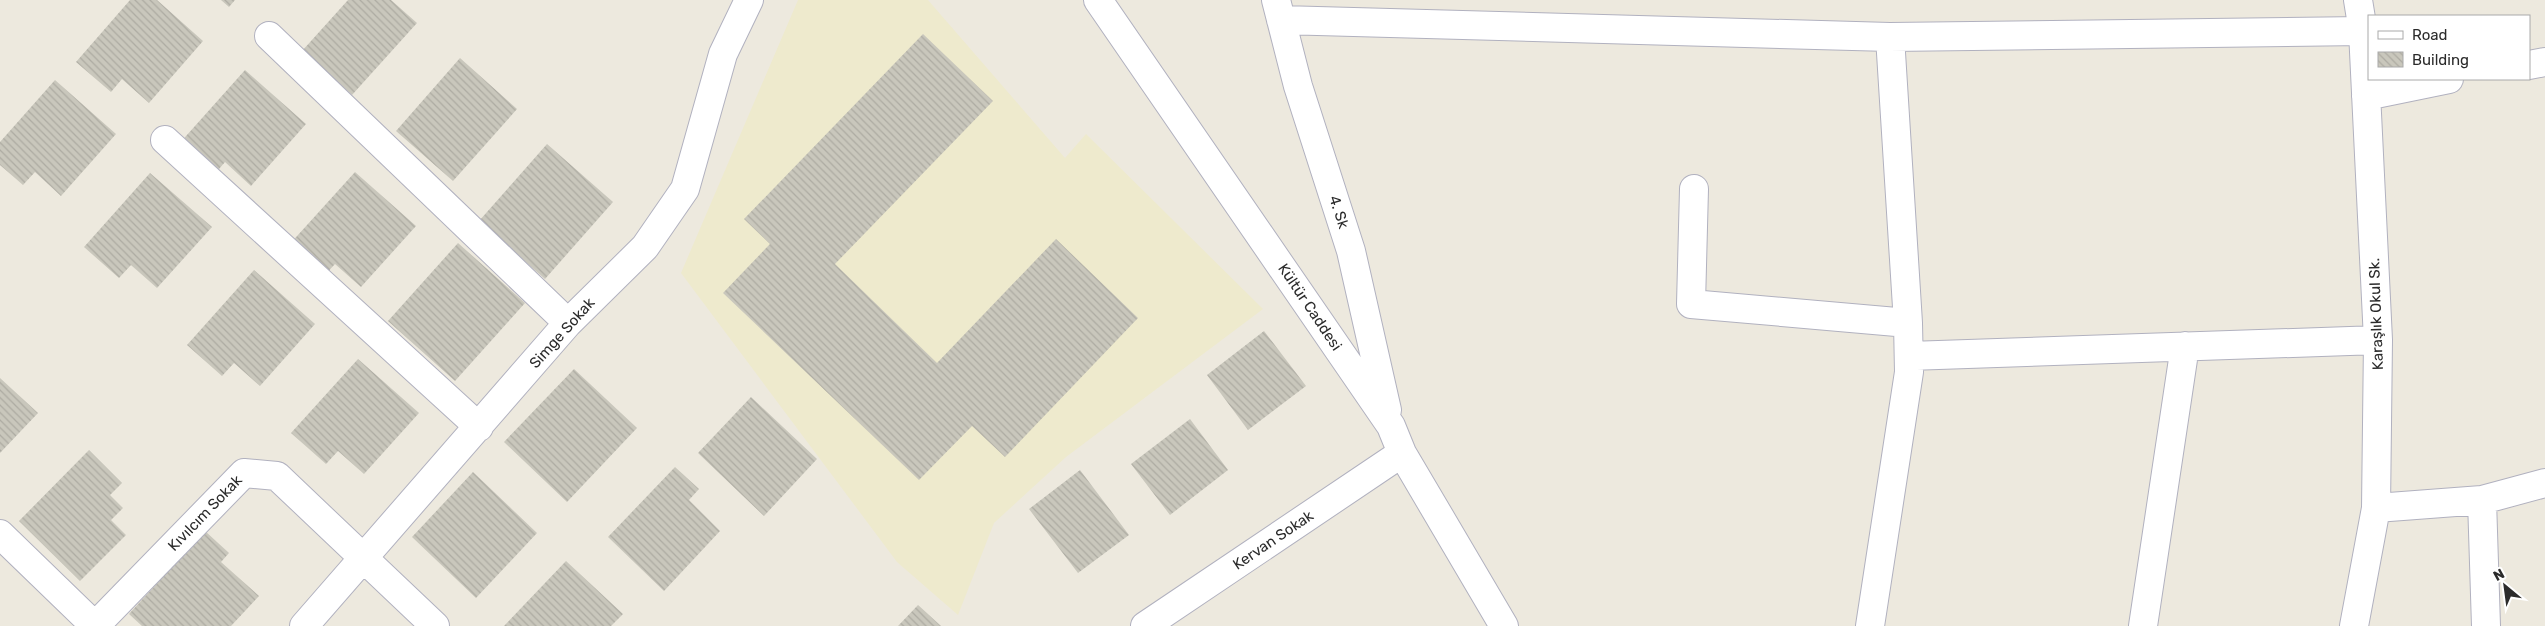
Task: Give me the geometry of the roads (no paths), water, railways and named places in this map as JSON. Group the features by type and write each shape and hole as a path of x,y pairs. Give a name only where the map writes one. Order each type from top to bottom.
{"street":[{"name":"Simge Sokak","path":"304,626 568,323 645,247 685,189 723,54 749,0"},
{"name":"Kültür Caddesi","path":"1098,0 1268,244 1390,426 1402,453 1504,626"},
{"name":"Karaşlık Okul Sk.","path":"2354,626 2376,508 2378,340 2363,31 2358,0"},
{"path":"1278,10 1890,37 2363,31"},
{"name":"4. Sk","path":"1278,10 1298,86 1352,251 1390,426"},
{"path":"268,36 568,323"},
{"path":"1870,626 1909,372 1908,323 1890,37"},
{"path":"2530,65 2545,62"},
{"path":"2366,96 2444,80"},
{"path":"165,140 479,427"},
{"path":"1694,189 1691,304 1908,323"},
{"path":"1909,356 2378,340"},
{"path":"2143,626 2186,346"},
{"name":"Kervan Sokak","path":"1145,626 1402,453"},
{"name":"Kıvılcım Sokak","path":"0,534 95,626 244,472 277,476 435,626"},
{"path":"2376,508 2482,500 2545,483"},
{"path":"2482,500 2486,626"}]}
